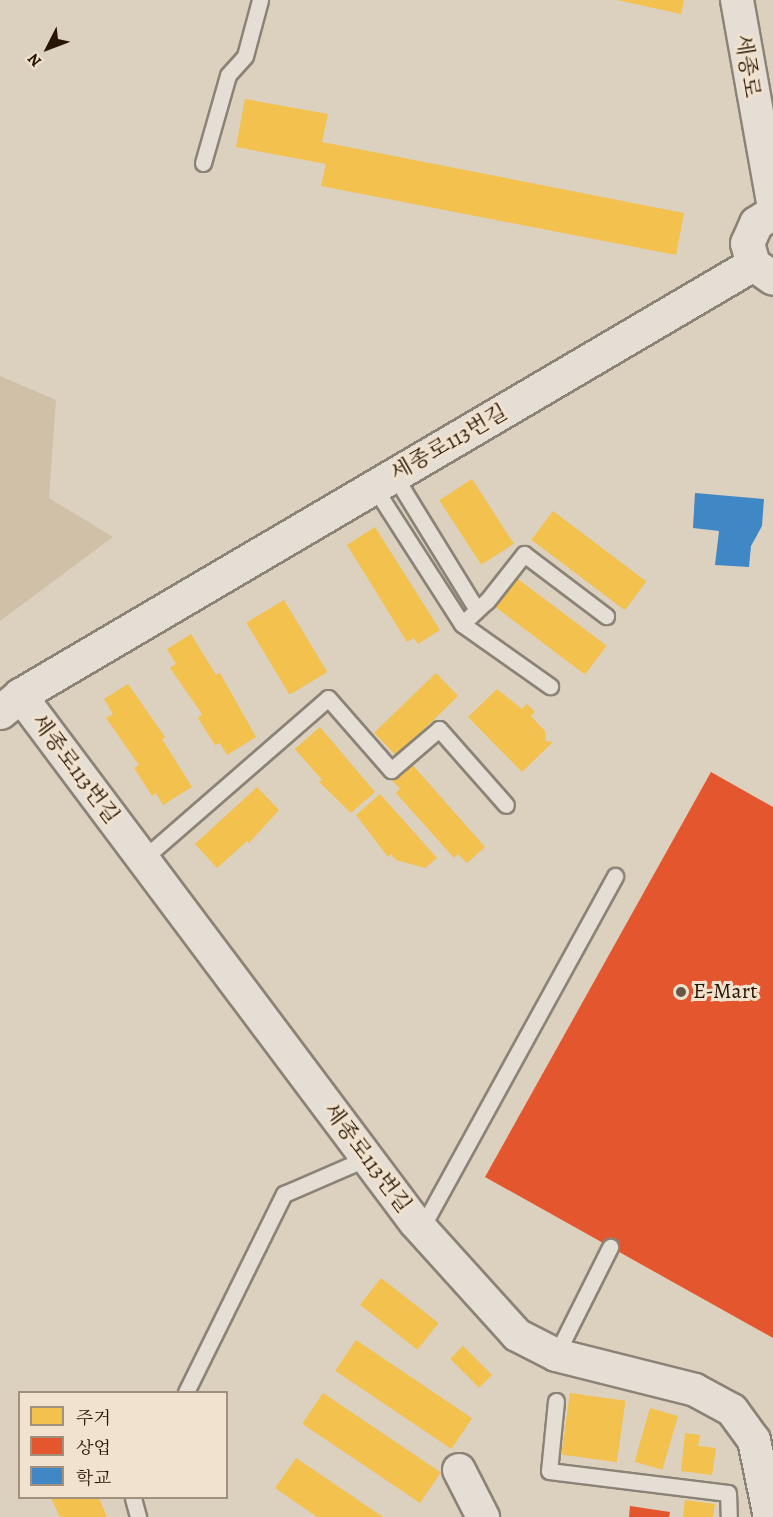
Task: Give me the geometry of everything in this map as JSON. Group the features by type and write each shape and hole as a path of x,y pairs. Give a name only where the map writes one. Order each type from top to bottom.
{"street":[{"name":"세종로","path":"737,0 773,202"},
{"path":"763,271 747,243 756,223 773,212"},
{"name":"세종로113번길","path":"763,271 384,481 10,703 142,859 421,1229 517,1335 556,1355 695,1390 732,1410 754,1440 770,1517"},
{"path":"459,1470 483,1517"}],"lane":[{"path":"203,163 228,75 245,56 260,0"},
{"path":"384,481 477,610"},
{"path":"384,481 462,624 550,686"},
{"path":"462,624 477,610 524,554 606,616"},
{"path":"142,859 328,699 391,770 439,729 506,805"},
{"path":"421,1229 615,876"},
{"path":"186,1391 285,1194 367,1158"},
{"path":"556,1355 610,1247"},
{"path":"556,1401 549,1472 728,1493 729,1517"},
{"path":"134,1499 138,1517"}],"shaded area":[{"path":"0,376 56,400 49,498 113,537 0,621"}],"building: 주거":[{"path":"617,0 684,0 681,14"},
{"path":"245,99 328,114 322,142 684,213 676,255 321,186 326,164 236,147"},
{"path":"472,479 514,544 481,565 439,500"},
{"path":"553,511 646,581 625,610 531,540"},
{"path":"375,527 440,630 418,644 414,638 407,642 347,545"},
{"path":"514,576 607,646 585,675 492,605"},
{"path":"284,600 327,672 290,695 246,623"},
{"path":"191,634 216,675 220,673 256,737 227,755 220,743 215,745 198,718 202,714 170,668 176,664 167,649"},
{"path":"436,673 458,696 396,756 374,733"},
{"path":"128,684 165,737 162,739 192,787 163,805 156,793 152,796 134,768 139,765 106,718 113,714 104,699"},
{"path":"497,689 522,709 527,704 535,712 531,716 545,731 546,741 553,742 522,772 468,717"},
{"path":"320,727 375,792 351,813 319,782 322,780 295,749"},
{"path":"410,762 485,847 467,863 458,854 454,858 396,793 400,789 391,779"},
{"path":"257,787 279,810 249,843 247,841 217,868 195,844"},
{"path":"380,794 437,858 425,868 396,860 391,854 388,857 356,815"},
{"path":"381,1278 439,1323 418,1350 360,1305"},
{"path":"356,1340 472,1418 451,1449 335,1371"},
{"path":"463,1346 492,1375 479,1388 450,1359"},
{"path":"323,1393 441,1472 420,1503 302,1424"},
{"path":"570,1393 625,1401 617,1462 561,1454"},
{"path":"650,1408 678,1416 662,1470 635,1462"},
{"path":"685,1433 700,1435 698,1446 716,1448 712,1475 681,1471"},
{"path":"296,1458 383,1517 317,1517 275,1488"},
{"path":"51,1499 99,1499 107,1517 60,1517"},
{"path":"685,1500 715,1504 713,1517 683,1517"}],"building: 상업":[{"name":"E-Mart","path":"711,772 773,807 773,1338 485,1177"},
{"path":"630,1506 670,1512 669,1517 629,1517"}],"building: 학교":[{"path":"695,493 764,499 762,526 751,546 749,567 715,565 719,531 693,528"}],"place":[{"name":"E-Mart","path":"681,992"}]}
